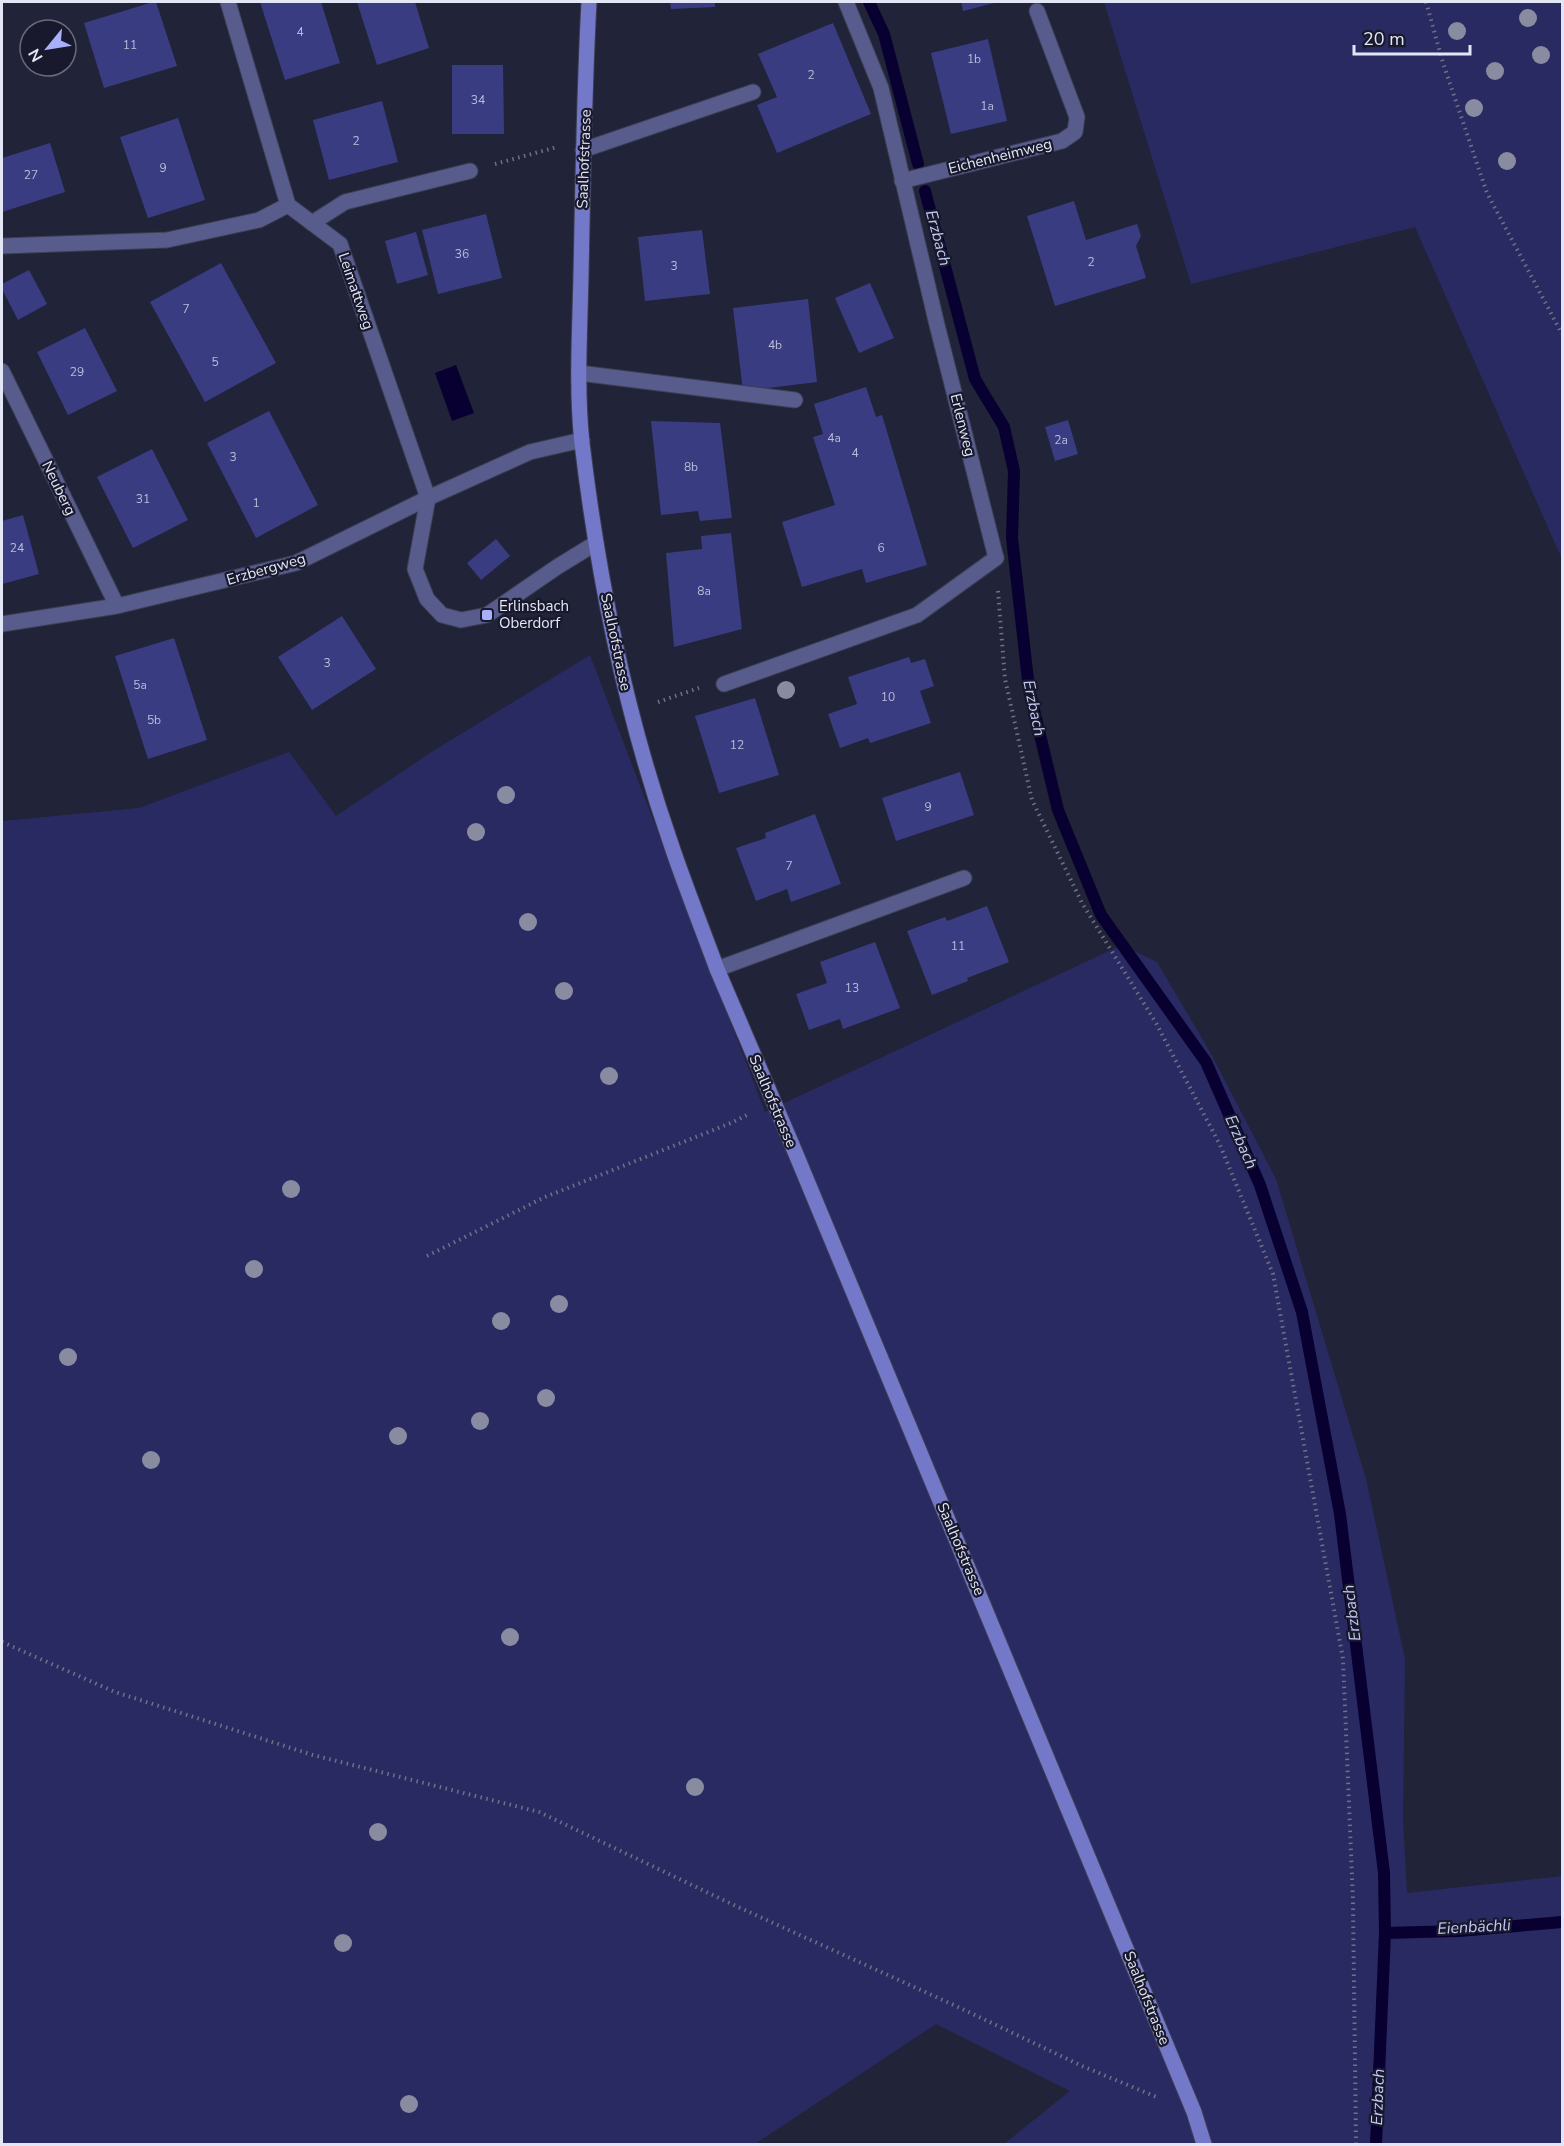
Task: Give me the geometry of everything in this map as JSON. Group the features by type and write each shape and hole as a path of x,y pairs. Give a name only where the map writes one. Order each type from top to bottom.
{"main road":[{"name":"Saalhofstrasse","path":"589,2 579,373 582,440 596,543 631,710 670,843 717,969 1194,2112 1204,2145"}],"street":[{"path":"2,246 167,240 259,220 288,205 228,2"},
{"name":"Erlenweg","path":"846,2 881,88 996,558"},
{"name":"Eichenheimweg","path":"902,180 1062,141 1075,132 1077,117 1037,11"},
{"path":"584,145 753,93"},
{"path":"312,223 345,202 470,171"},
{"name":"Leimattweg","path":"288,205 340,244 429,498"},
{"name":"Neuberg","path":"2,371 117,606"},
{"path":"579,373 795,400"},
{"name":"Erzbergweg","path":"2,624 117,606 296,563 530,452 582,440"},
{"path":"429,498 415,569 427,599 442,615 461,620 487,615 596,543"},
{"path":"724,684 917,615 996,558"},
{"path":"717,969 964,878"}],"path":[{"path":"1426,2 1443,63 1487,194 1563,334"},
{"path":"470,171 584,145"},
{"path":"996,558 1005,679 1032,800 1082,903 1156,1023 1220,1145 1273,1274 1343,1659 1353,1901 1356,2145"},
{"path":"631,710 717,681 724,684"},
{"path":"427,1256 545,1197 731,1123 773,1101"},
{"path":"2,1642 115,1692 313,1755 539,1812 1082,2066 1194,2112"}],"shaded area":[{"path":"1104,2 1562,2 1562,559 1415,227 1191,284"},
{"path":"456,365 474,413 452,421 435,373"},
{"path":"590,655 765,1112 1122,945 1157,962 1210,1052 1276,1179 1366,1479 1405,1659 1403,1820 1407,1893 1562,1876 1562,2144 1004,2144 1070,2091 936,2024 755,2144 2,2144 2,821 139,808 289,752 336,816 433,751"}],"building":[{"path":"156,2 177,66 104,88 84,23"},
{"path":"260,2 321,2 340,63 285,80"},
{"path":"357,2 415,2 429,48 377,65"},
{"path":"670,2 715,2 715,7 671,9"},
{"path":"961,2 998,2 963,11"},
{"path":"833,23 871,114 777,153 757,105 777,97 758,54"},
{"path":"988,39 1007,121 951,134 931,53"},
{"path":"452,65 503,65 504,134 452,134"},
{"path":"382,101 398,162 329,180 313,120"},
{"path":"178,118 205,200 148,218 120,137"},
{"path":"50,143 65,192 2,212 2,158"},
{"path":"1074,201 1086,240 1137,224 1141,236 1136,246 1146,278 1055,306 1027,216"},
{"path":"486,214 502,278 438,294 422,230"},
{"path":"702,230 710,294 645,301 638,237"},
{"path":"416,232 428,275 397,284 385,241"},
{"path":"221,263 276,363 205,402 150,302"},
{"path":"29,270 47,304 18,320 2,289 2,284"},
{"path":"870,283 894,338 859,353 835,298"},
{"path":"808,299 817,382 743,391 733,308"},
{"path":"85,328 117,391 68,415 37,352"},
{"path":"866,387 876,417 882,415 927,565 866,583 862,569 802,587 782,522 835,505 813,437 823,434 814,404"},
{"path":"269,411 318,505 256,538 207,443"},
{"path":"1068,420 1078,454 1055,461 1045,427"},
{"path":"651,421 720,423 732,518 700,521 698,511 661,515"},
{"path":"152,449 188,520 133,548 97,477"},
{"path":"23,515 39,574 2,584 2,521"},
{"path":"731,533 742,629 674,647 666,553 702,549 701,536"},
{"path":"496,539 510,556 481,580 467,563"},
{"path":"342,616 376,669 312,710 278,657"},
{"path":"174,638 207,740 148,759 115,656"},
{"path":"909,657 911,663 925,659 934,686 920,691 931,723 870,743 868,738 840,748 828,714 857,704 848,677"},
{"path":"755,698 779,775 719,793 695,716"},
{"path":"960,772 974,815 896,841 882,798"},
{"path":"815,814 841,884 791,902 787,889 756,901 736,848 766,838 765,833"},
{"path":"987,906 1009,962 967,978 968,981 932,995 907,931 945,917 947,921"},
{"path":"875,942 900,1008 843,1029 840,1019 809,1030 796,994 827,983 820,962"}],"waterway":[{"name":"Erzbach","path":"869,2 884,34 918,164"},
{"name":"Erzbach","path":"925,191 975,379 1004,427 1014,471 1012,538 1029,689 1058,810 1101,915 1206,1062 1260,1185 1302,1312 1340,1514 1384,1873 1385,1933 1376,2144"},
{"name":"Eienbächli","path":"1385,1933 1459,1931 1562,1922"}],"place":[{"name":"Erlinsbach Oberdorf","path":"487,615"}]}
